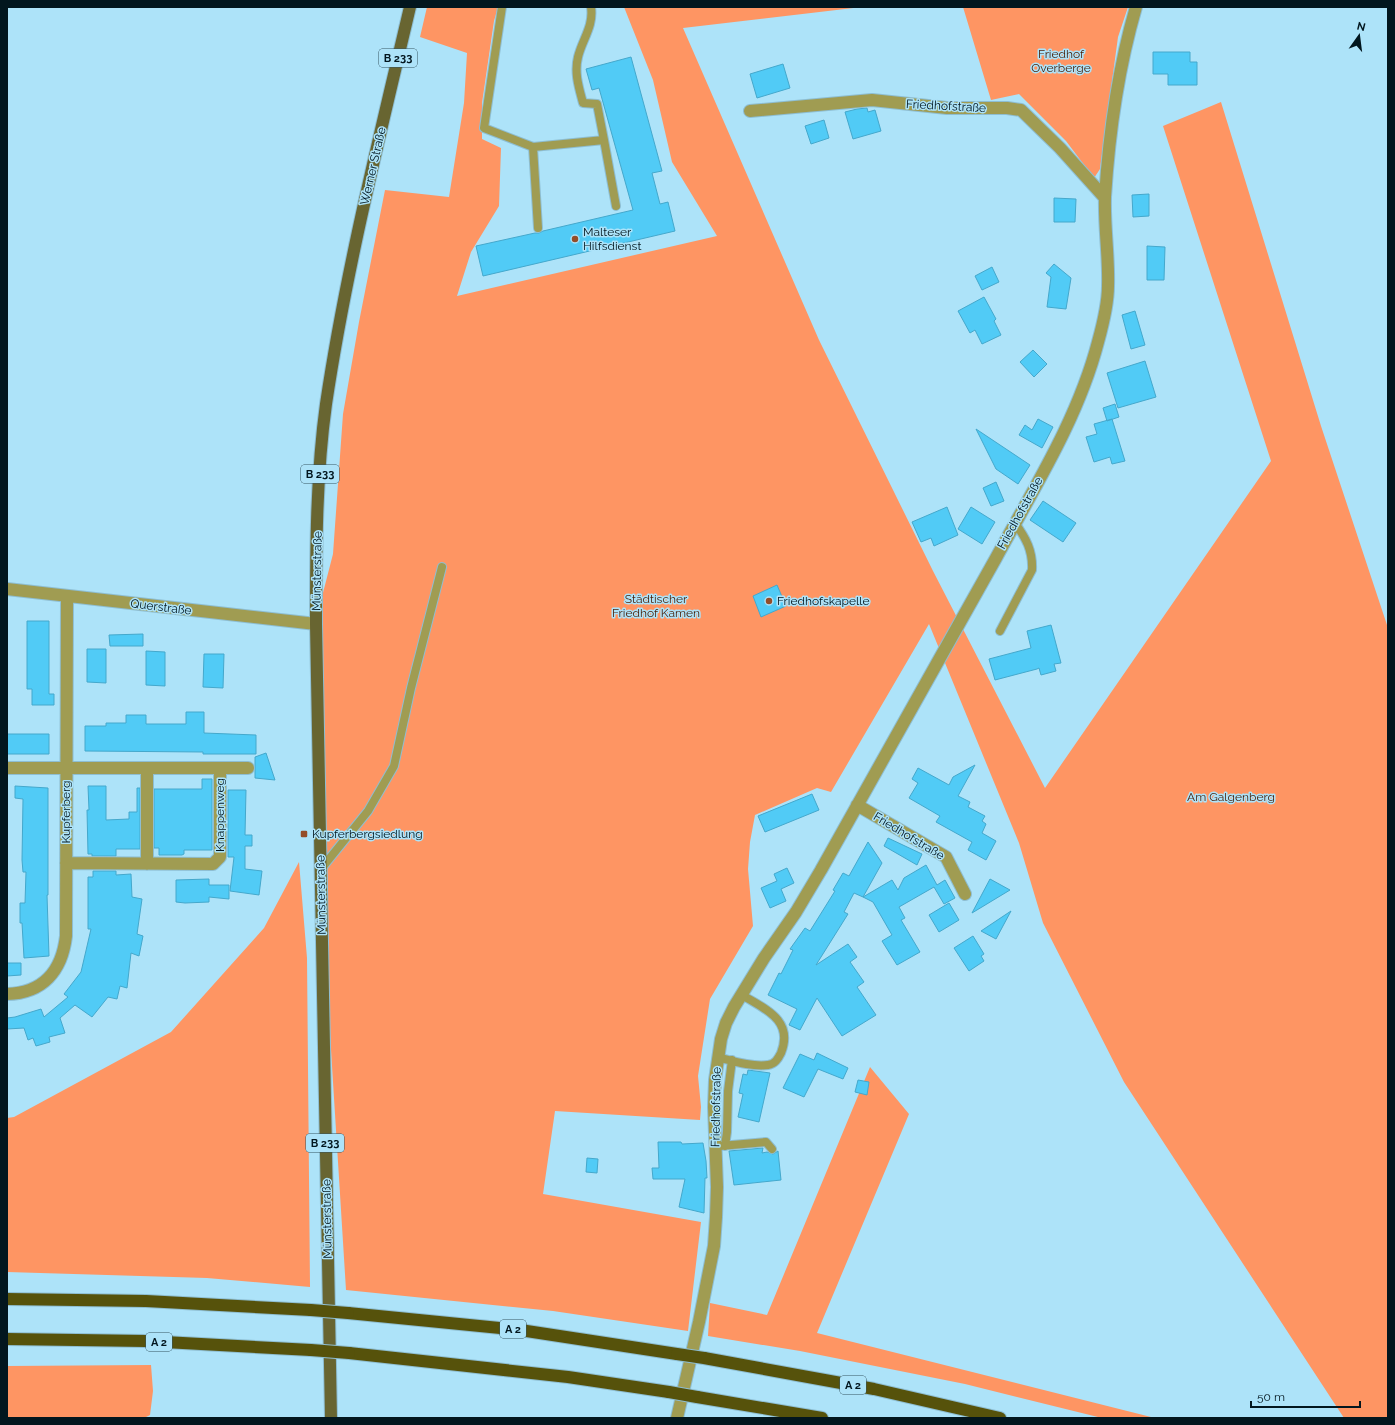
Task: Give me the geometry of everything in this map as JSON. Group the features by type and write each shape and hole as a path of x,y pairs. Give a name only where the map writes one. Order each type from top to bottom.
{"highway":[{"name":"A 2","path":"7,1299 146,1301 311,1310 520,1330 704,1358 874,1389 1000,1418"},
{"name":"A 2","path":"7,1340 146,1341 349,1353 561,1376 669,1392 822,1418"}],"main road":[{"name":"Werner Straße","path":"339,325 358,233 410,7"},
{"name":"Münsterstraße","path":"331,1418 320,869 316,554 320,475 326,406 339,325"}],"street":[{"name":"Friedhofstraße","path":"677,1418 699,1322 714,1246 720,1146 714,1100 717,1057 726,1022 764,958 796,912 938,663 1060,441 1089,376 1105,312 1108,288 1105,198 1116,99 1123,59 1136,7"},
{"name":"Friedhofstraße","path":"750,112 872,100 947,108 1007,108 1021,110 1060,148 1105,198"},
{"name":"Querstraße","path":"7,589 316,624"},
{"name":"Kupferberg","path":"7,994 26,992 36,988 47,980 62,960 65,950 67,596"},
{"name":"Knappenweg","path":"7,768 248,768"},
{"path":"147,768 147,864"},
{"name":"Knappenweg","path":"66,863 213,864 220,857 220,768"},
{"name":"Friedhofstraße","path":"858,805 946,857 965,894"}],"lane":[{"path":"502,7 484,128 533,147 604,140"},
{"path":"591,7 591,24 578,56 576,68 577,77 582,103 596,104 616,206"},
{"path":"533,147 538,228"},
{"path":"1000,630 1032,570 1032,559 1025,537 1015,524"},
{"path":"320,869 368,811 394,766 411,688 442,567"},
{"path":"717,1057 755,1065 769,1065 774,1063 780,1055 784,1045 785,1036 780,1021 766,1009 742,995"},
{"path":"720,1146 728,1132 728,1091 732,1060"},
{"path":"720,1146 766,1142 772,1149"}],"green space":[{"path":"427,7 498,7 494,21 482,103 482,139 501,148 499,206 471,252 457,296 717,236 672,162 653,80 624,7 862,7 683,28 819,340 933,571 1045,788 1271,461 1163,126 1221,102 1321,426 1388,628 1388,1418 1344,1418 1124,1082 1043,923 1019,843 929,624 831,792 817,788 755,815 750,842 748,869 753,926 710,999 698,1076 701,1107 700,1120 555,1111 543,1194 701,1222 688,1331 553,1311 346,1290 325,954 317,616 333,554 343,414 359,322 385,190 449,197 464,103 467,53 420,37"},
{"name":"Friedhof Overberge","path":"963,7 1128,7 1118,37 1100,169 1094,178 1066,141 1019,94 991,100"},
{"path":"299,862 307,958 310,1287 207,1278 7,1272 7,1118 14,1117 171,1032 264,928"},
{"path":"870,1067 909,1114 817,1333 1155,1418 1102,1418 965,1384 800,1351 708,1336 710,1303 767,1315"},
{"path":"151,1365 153,1391 150,1415 144,1418 7,1418 7,1366"}],"building":[{"path":"1153,52 1190,52 1190,62 1197,62 1197,85 1168,85 1168,74 1153,74"},
{"path":"631,57 662,171 652,173 660,204 668,202 675,231 483,276 476,246 539,233 633,210 599,88 592,90 586,69"},
{"path":"783,64 790,88 757,98 750,74"},
{"path":"867,108 868,112 875,110 881,131 853,139 845,112"},
{"path":"824,120 829,138 811,144 805,126"},
{"path":"1149,194 1149,216 1133,217 1132,195"},
{"path":"1054,198 1076,199 1075,222 1054,222"},
{"path":"1147,246 1165,247 1164,280 1147,280"},
{"path":"1054,264 1071,278 1066,309 1047,307 1051,277 1046,273"},
{"path":"992,267 999,282 982,290 975,276"},
{"path":"984,297 996,319 994,321 1001,335 982,344 975,330 970,333 958,311"},
{"path":"1135,311 1145,345 1131,349 1122,315"},
{"path":"1033,350 1047,364 1034,377 1020,362"},
{"path":"1145,361 1156,397 1118,408 1107,373"},
{"path":"1115,404 1119,417 1107,421 1103,408"},
{"path":"1038,419 1053,427 1042,448 1019,435 1025,425 1032,430"},
{"path":"1112,419 1125,461 1112,464 1110,457 1094,462 1086,437 1097,434 1094,424"},
{"path":"976,429 1030,465 1018,484 996,469"},
{"path":"996,482 1004,501 991,506 983,488"},
{"path":"1043,501 1076,523 1063,542 1030,520"},
{"path":"947,507 958,535 934,546 931,538 921,542 912,522"},
{"path":"971,507 995,522 982,544 958,529"},
{"name":"Friedhofskapelle","path":"777,585 786,606 761,617 753,596"},
{"path":"27,621 49,621 49,694 54,694 54,705 32,705 32,689 27,689"},
{"path":"1051,625 1061,663 1054,664 1056,671 1041,675 1039,668 995,680 989,659 1031,648 1027,631"},
{"path":"143,634 143,646 110,646 109,635"},
{"path":"87,649 106,649 106,683 87,682"},
{"path":"146,651 165,652 165,686 146,685"},
{"path":"204,654 224,654 223,688 203,687"},
{"path":"186,712 204,712 204,733 256,735 256,754 85,751 85,726 106,726 106,723 126,723 126,715 146,715 146,724 186,724"},
{"path":"7,734 49,734 49,754 7,754"},
{"path":"266,753 275,780 255,778 255,757"},
{"path":"975,765 958,796 970,802 968,807 985,816 982,821 986,824 982,833 996,841 986,860 968,850 972,842 936,822 940,816 909,798 918,783 912,779 918,768 949,785 953,777"},
{"path":"202,779 212,779 212,850 184,850 184,854 182,855 159,855 159,848 154,848 154,789 202,789"},
{"path":"15,786 48,788 47,895 49,956 24,958 22,923 20,923 20,903 25,903 26,872 23,872 22,860 23,799 15,798"},
{"path":"88,786 106,786 106,820 129,819 129,812 137,812 137,788 140,788 140,849 116,849 116,856 92,856 92,854 88,854"},
{"path":"228,790 246,790 245,835 252,835 252,846 245,846 245,869 262,871 259,895 230,891 234,857 228,857"},
{"path":"812,794 819,810 765,832 758,816"},
{"path":"888,838 922,854 917,865 884,846"},
{"path":"868,842 882,863 863,897 854,893 844,912 848,914 816,965 848,944 857,957 850,962 864,982 857,987 876,1015 842,1036 817,998 800,1030 789,1025 797,1009 768,995 793,950 790,949 805,928 810,931 835,891 833,890 843,873 849,876"},
{"path":"926,865 937,885 945,880 955,898 944,904 934,887 899,907 905,918 901,920 920,952 897,965 882,941 892,935 873,902 863,897 892,880 898,890 904,878"},
{"path":"787,868 794,883 781,889 786,901 770,908 761,888 777,881 774,874"},
{"path":"93,871 116,871 116,875 131,874 132,897 142,899 137,934 143,936 139,956 131,953 127,988 120,986 117,999 108,997 92,1017 75,1005 60,1018 65,1033 49,1037 50,1042 36,1046 33,1038 28,1040 24,1028 7,1029 7,1018 41,1009 44,1017 68,997 64,994 81,972 91,929 88,929 88,877 93,877"},
{"path":"209,879 209,885 229,885 229,899 209,897 209,902 176,902 176,880"},
{"path":"990,879 1010,890 972,913"},
{"path":"949,903 959,920 939,932 929,915"},
{"path":"1011,911 996,939 981,931"},
{"path":"973,936 984,954 981,956 984,961 969,971 954,948"},
{"path":"7,963 21,963 21,975 7,976"},
{"path":"817,1053 848,1068 843,1079 818,1069 804,1097 783,1088 800,1054 814,1060"},
{"path":"748,1070 770,1073 759,1122 738,1117 743,1094 739,1093 743,1074 747,1075"},
{"path":"858,1080 869,1082 867,1095 855,1092"},
{"path":"658,1142 681,1142 682,1144 703,1143 707,1178 705,1178 704,1213 679,1207 685,1179 653,1179 652,1168 659,1168"},
{"path":"763,1148 762,1153 767,1152 773,1154 778,1151 781,1180 734,1185 729,1151"},
{"path":"587,1158 598,1159 597,1173 586,1172"}],"place":[{"name":"Malteser Hilfsdienst","path":"575,239"},
{"name":"Friedhofskapelle","path":"769,601"},
{"name":"Kupferbergsiedlung","path":"304,834"}],"park label":[{"name":"Städtischer Friedhof Kamen","path":"656,606"},
{"name":"Am Galgenberg","path":"1231,797"}]}
